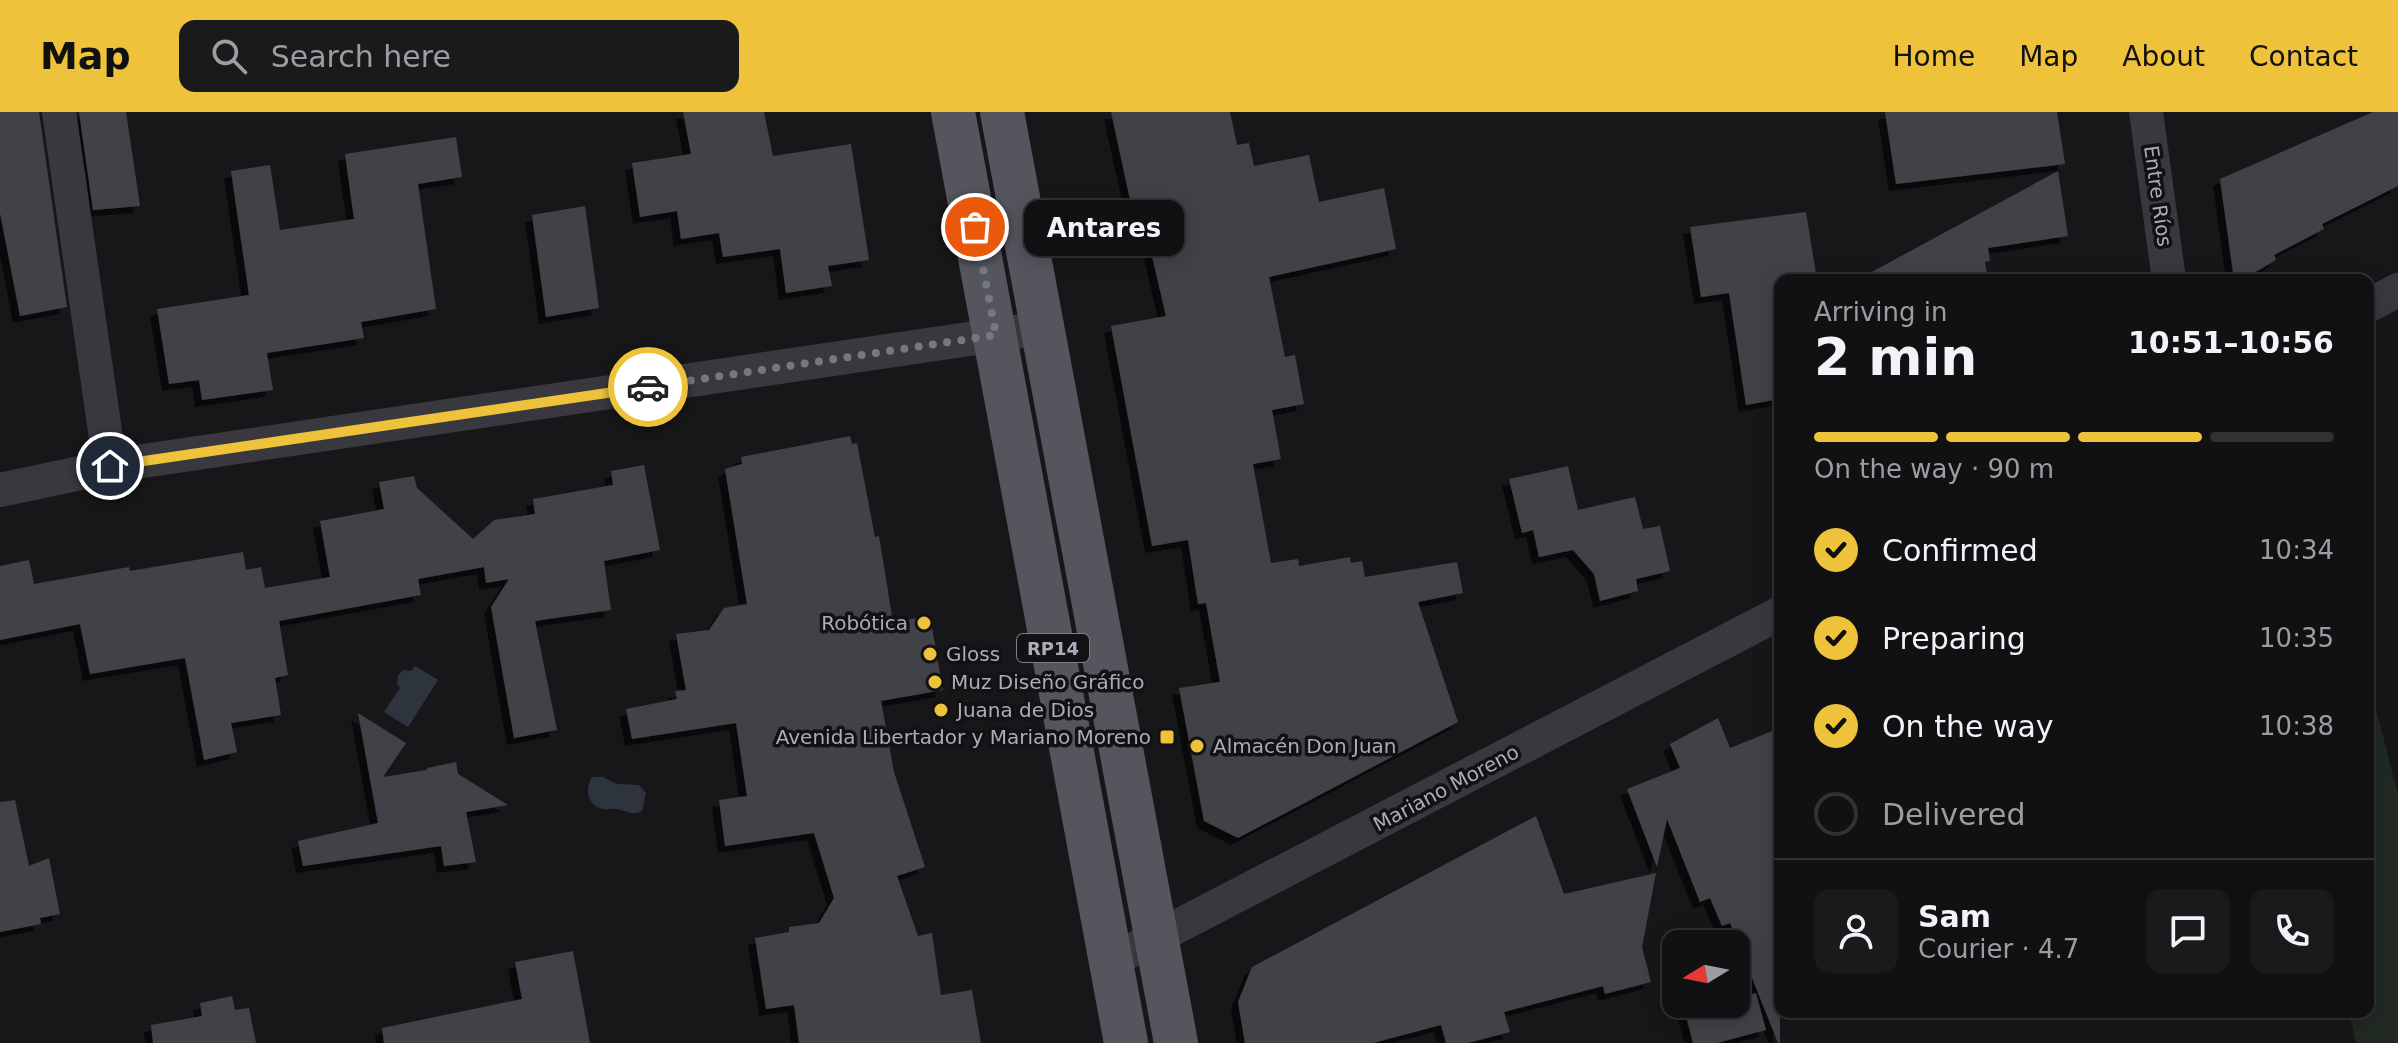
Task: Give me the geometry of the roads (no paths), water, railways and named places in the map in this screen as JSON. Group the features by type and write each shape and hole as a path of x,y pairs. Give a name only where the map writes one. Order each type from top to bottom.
{"main road":[{"name":"RP14","path":"953,112 1126,1043"},
{"name":"RP14","path":"1002,112 1176,1043"}],"street":[{"path":"59,112 110,466"},
{"name":"Entre Ríos","path":"2146,112 2168,274"},
{"path":"2374,303 2398,290"},
{"path":"0,490 110,466 1043,328"},
{"name":"Mariano Moreno","path":"1111,961 1774,616"}],"place":[{"name":"Antares","path":"975,227"},
{"name":"Robótica","path":"924,623"},
{"name":"Gloss","path":"930,654"},
{"name":"Muz Diseño Gráfico","path":"935,682"},
{"name":"Juana de Dios","path":"941,710"},
{"name":"Avenida Libertador y Mariano Moreno","path":"1167,737"},
{"name":"Almacén Don Juan","path":"1197,746"}]}
